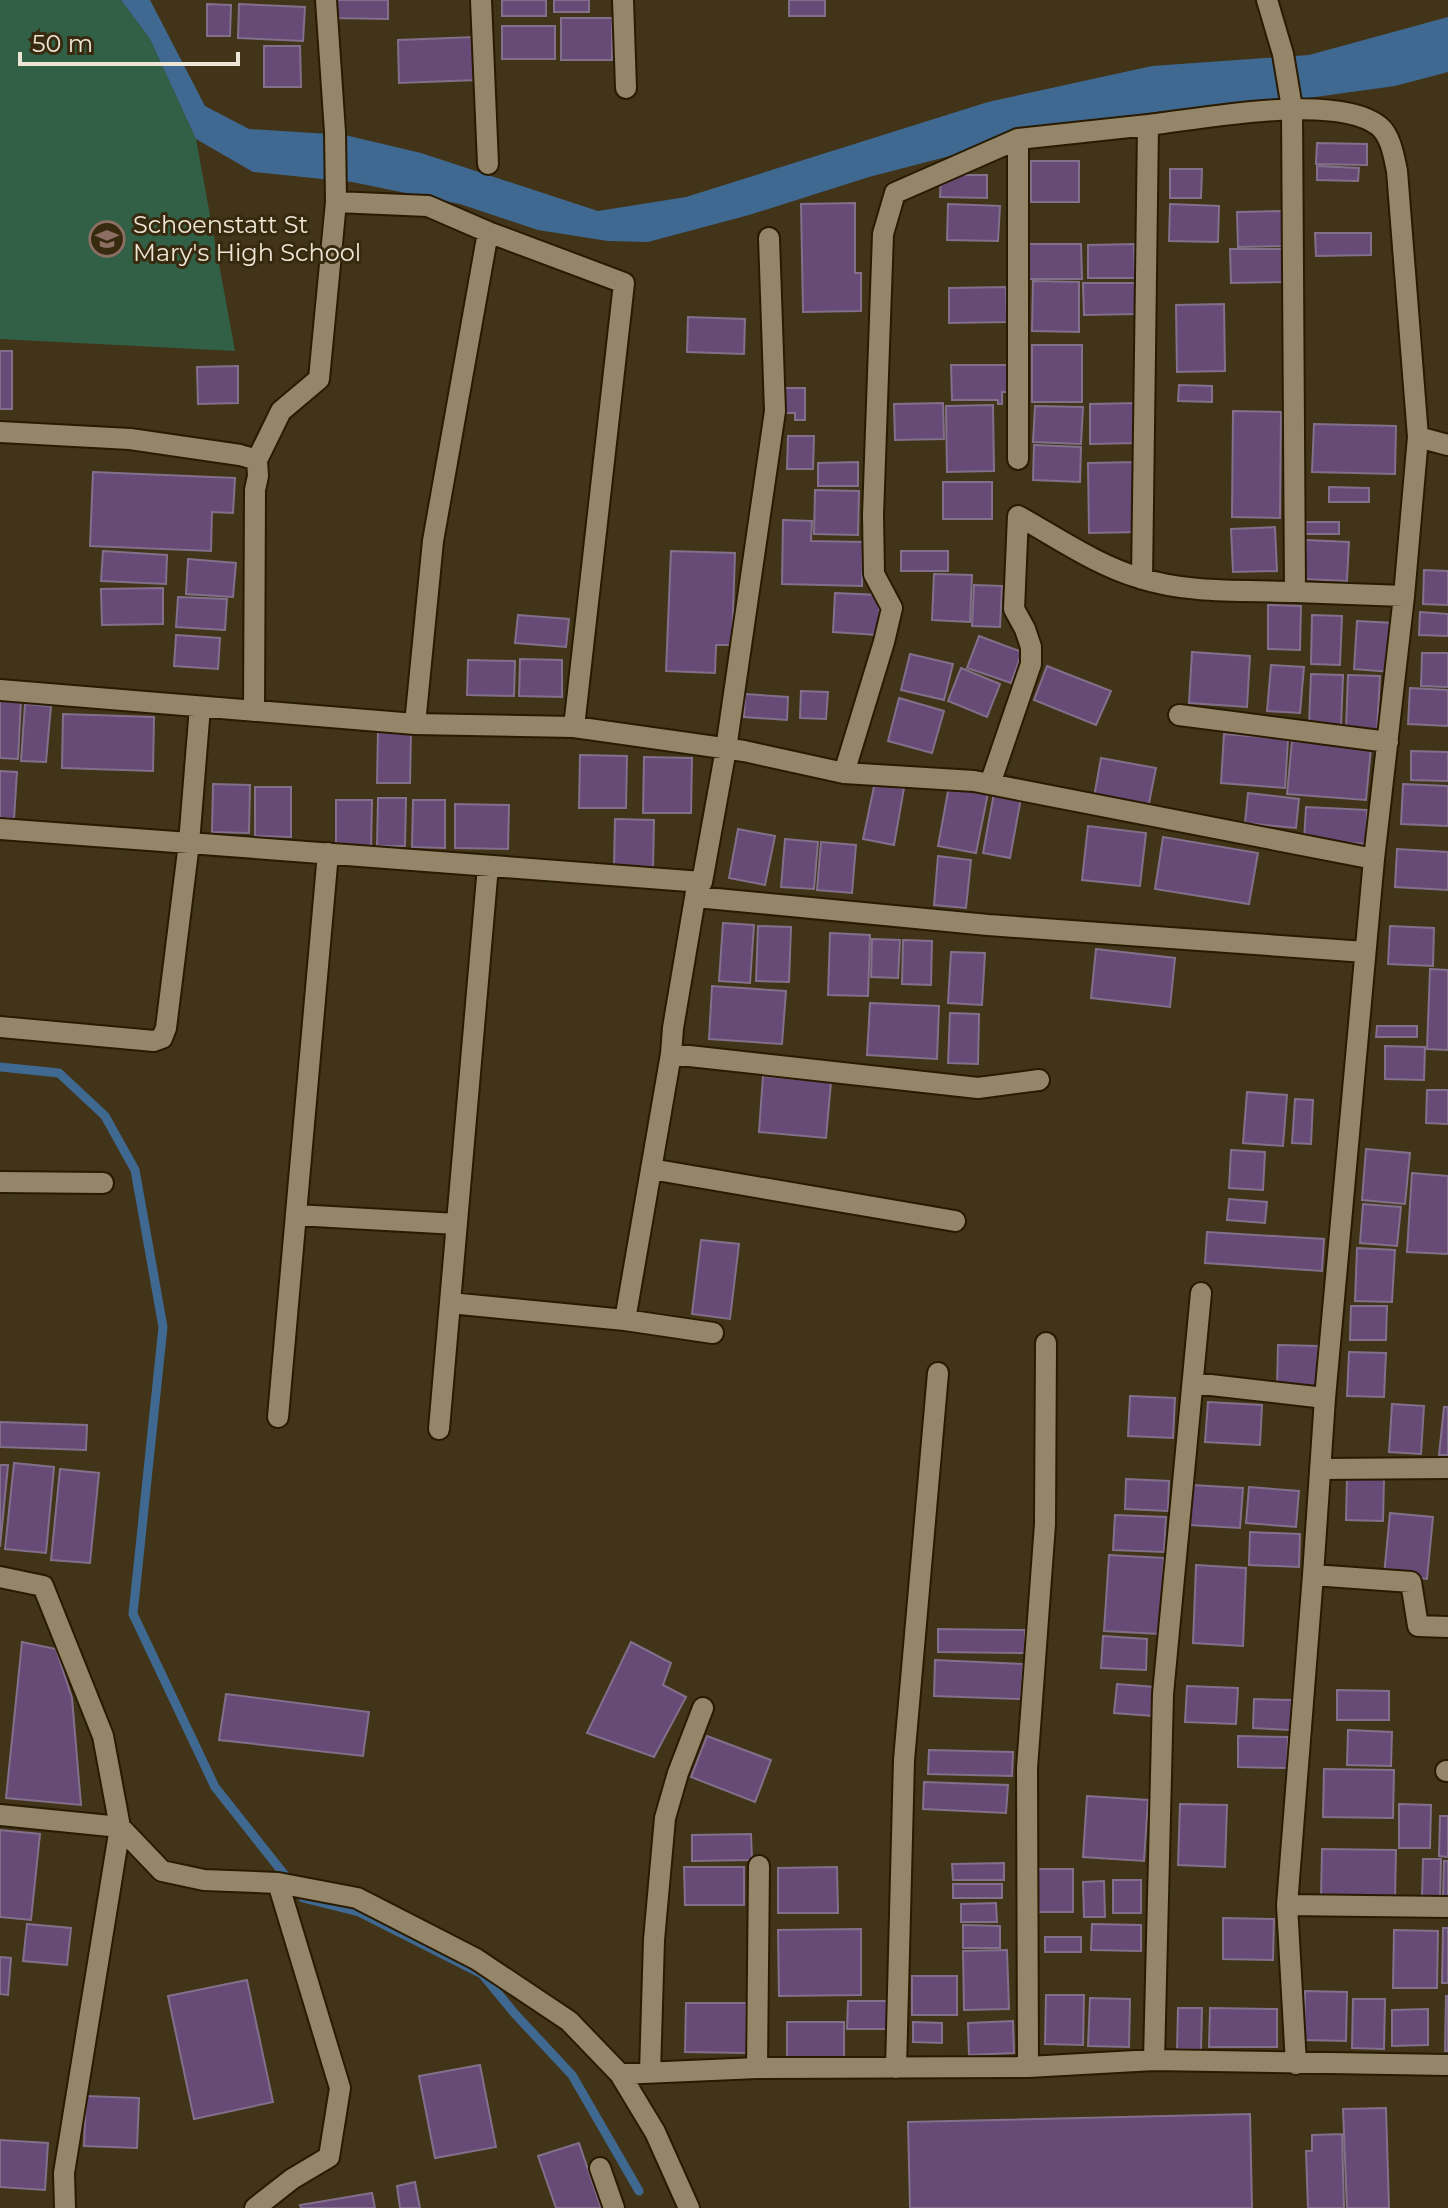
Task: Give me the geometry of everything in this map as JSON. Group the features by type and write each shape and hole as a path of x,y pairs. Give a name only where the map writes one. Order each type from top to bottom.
{"street":[{"path":"254,711 257,460 281,411 319,379 336,202 336,153 326,0"},
{"path":"481,0 488,164"},
{"path":"623,0 626,88"},
{"path":"1267,0 1283,54 1291,102 1295,592"},
{"path":"844,773 892,608 874,574 873,515 883,234 895,193 1018,139 1148,125 1291,102 1347,112 1382,128 1397,171 1418,437 1404,596 1374,859 1325,1398 1287,1905 1296,2064"},
{"path":"1142,579 1148,125"},
{"path":"1018,139 1018,459"},
{"path":"336,202 428,206 624,283 574,727"},
{"path":"415,724 433,541 488,232"},
{"path":"625,1320 697,889 702,882 726,749 775,411 769,238"},
{"path":"0,432 130,439 257,460"},
{"path":"1418,437 1448,445"},
{"path":"990,784 1031,664 1031,647 1014,609 1018,516 1102,564 1142,579 1189,588 1404,596"},
{"path":"0,690 415,724 574,727 744,751 844,773 974,781 1374,859"},
{"path":"0,1027 154,1041 162,1038 166,1028 189,843 200,707"},
{"path":"1179,715 1388,742"},
{"path":"0,829 488,866 988,925 1365,952"},
{"path":"278,1417 328,853"},
{"path":"439,1429 488,866"},
{"path":"671,1054 978,1088 1039,1080"},
{"path":"651,1169 955,1221"},
{"path":"0,1182 103,1183"},
{"path":"296,1215 457,1224"},
{"path":"1154,2060 1163,1694 1201,1293"},
{"path":"450,1303 625,1320 713,1333"},
{"path":"1028,2067 1027,1768 1045,1524 1046,1343"},
{"path":"896,2068 904,1760 938,1373"},
{"path":"1193,1383 1325,1398"},
{"path":"1320,1469 1448,1468"},
{"path":"1313,1575 1411,1582 1418,1626 1448,1627"},
{"path":"0,1577 43,1586 103,1736 120,1827 64,2173 65,2208"},
{"path":"650,2072 654,1940 665,1818 678,1773 703,1708"},
{"path":"0,1815 120,1827 162,1871 204,1880 278,1883 357,1898 476,1959 569,2021 620,2074 655,2132 689,2208"},
{"path":"757,2068 759,1866"},
{"path":"255,2208 292,2179 329,2157 340,2088 278,1883"},
{"path":"1287,1905 1448,1907"},
{"path":"620,2074 757,2068 1028,2067 1154,2060 1448,2065"},
{"path":"600,2168 614,2208"}],"green space":[{"name":"Schoenstatt St Mary's High School","path":"0,0 121,0 150,39 196,139 235,351 0,339"}],"water":[{"path":"121,0 150,0 205,106 249,129 345,135 421,153 598,211 686,197 988,102 1152,66 1309,55 1448,17 1448,72 1395,86 1235,108 1163,111 1077,123 869,177 749,215 648,242 608,241 538,230 460,204 352,182 253,172 196,139 150,39"}],"building":[{"path":"330,0 388,0 388,19 330,18"},
{"path":"502,0 546,0 546,16 502,16"},
{"path":"554,0 589,0 589,12 554,12"},
{"path":"789,0 825,0 825,16 789,16"},
{"path":"207,4 231,5 230,36 207,36"},
{"path":"239,4 305,7 303,41 238,38"},
{"path":"561,18 612,18 612,60 561,60"},
{"path":"502,26 555,26 555,59 502,59"},
{"path":"475,37 477,80 399,83 398,40"},
{"path":"264,46 300,46 301,87 264,87"},
{"path":"1317,143 1367,144 1367,165 1316,164"},
{"path":"1031,161 1079,161 1079,202 1031,202"},
{"path":"1317,166 1359,168 1358,181 1317,180"},
{"path":"1170,169 1202,169 1201,198 1170,198"},
{"path":"941,175 987,175 987,198 940,197"},
{"path":"855,203 855,273 861,273 861,311 803,312 801,204"},
{"path":"948,204 1000,206 998,241 947,240"},
{"path":"1170,204 1219,206 1218,242 1169,241"},
{"path":"1288,211 1289,246 1238,247 1237,212"},
{"path":"1315,233 1371,233 1371,255 1316,256"},
{"path":"1029,244 1081,244 1082,279 1029,279"},
{"path":"1134,244 1135,278 1088,278 1088,245"},
{"path":"1230,249 1284,249 1285,282 1231,283"},
{"path":"1033,281 1079,282 1079,332 1032,331"},
{"path":"1083,283 1135,283 1136,314 1084,315"},
{"path":"1006,287 1007,322 949,323 949,288"},
{"path":"1224,304 1225,371 1177,372 1176,305"},
{"path":"688,317 745,319 744,354 687,352"},
{"path":"1032,345 1082,345 1082,402 1032,402"},
{"path":"0,351 12,351 12,409 0,409"},
{"path":"951,365 1010,365 1010,392 1002,392 1002,404 998,404 998,400 952,400"},
{"path":"238,366 238,403 198,404 197,367"},
{"path":"1179,385 1212,386 1212,402 1178,401"},
{"path":"782,388 805,388 805,420 795,420 795,413 782,413"},
{"path":"943,403 944,439 895,440 894,404"},
{"path":"1139,403 1139,443 1090,444 1090,404"},
{"path":"993,405 994,471 947,472 946,406"},
{"path":"1035,406 1083,407 1081,444 1033,442"},
{"path":"1233,411 1281,412 1280,518 1232,517"},
{"path":"1314,424 1396,426 1395,474 1312,472"},
{"path":"788,436 814,436 813,469 787,469"},
{"path":"1034,445 1081,447 1080,482 1033,480"},
{"path":"858,462 858,486 818,486 818,463"},
{"path":"1140,462 1141,532 1089,533 1088,463"},
{"path":"93,472 235,478 233,513 212,512 211,551 90,546"},
{"path":"943,482 992,482 992,519 943,519"},
{"path":"1329,487 1369,488 1369,502 1329,502"},
{"path":"815,490 859,491 858,535 814,534"},
{"path":"783,520 812,521 811,541 863,542 862,586 782,584"},
{"path":"1306,522 1339,522 1339,534 1306,534"},
{"path":"1275,527 1277,571 1233,572 1231,529"},
{"path":"1306,540 1349,542 1347,581 1304,579"},
{"path":"103,551 167,555 166,584 101,581"},
{"path":"671,551 735,553 732,645 716,645 715,673 666,671"},
{"path":"901,551 948,551 948,571 901,571"},
{"path":"188,559 236,563 233,597 186,594"},
{"path":"1424,570 1448,571 1448,605 1423,604"},
{"path":"934,574 972,575 970,622 932,620"},
{"path":"974,585 1002,586 1000,627 972,626"},
{"path":"163,588 163,624 102,625 101,589"},
{"path":"835,593 880,595 878,635 833,632"},
{"path":"178,597 227,599 225,630 176,627"},
{"path":"1268,605 1301,606 1300,650 1268,649"},
{"path":"1420,612 1448,614 1448,636 1419,635"},
{"path":"518,615 569,619 566,647 515,643"},
{"path":"1312,615 1342,616 1340,665 1311,664"},
{"path":"1357,621 1395,623 1391,672 1354,669"},
{"path":"176,635 220,638 218,669 174,666"},
{"path":"979,636 1022,652 1011,683 967,668"},
{"path":"1192,652 1250,656 1247,707 1189,703"},
{"path":"1422,653 1448,653 1448,687 1421,686"},
{"path":"910,654 953,664 944,700 901,690"},
{"path":"520,659 562,660 562,697 519,696"},
{"path":"468,660 515,661 514,696 467,695"},
{"path":"1271,665 1304,667 1300,713 1267,711"},
{"path":"1047,666 1111,691 1096,725 1034,700"},
{"path":"961,668 1000,684 987,717 948,701"},
{"path":"1311,674 1343,675 1341,727 1309,725"},
{"path":"1348,675 1380,676 1377,731 1346,729"},
{"path":"1410,688 1448,690 1448,726 1408,724"},
{"path":"801,691 828,692 826,719 800,718"},
{"path":"745,694 788,697 787,720 744,717"},
{"path":"0,698 21,699 18,759 0,758"},
{"path":"899,698 944,711 932,753 888,741"},
{"path":"25,704 51,706 46,762 21,761"},
{"path":"63,714 154,717 153,771 62,768"},
{"path":"378,731 411,731 410,783 377,783"},
{"path":"1224,734 1288,739 1285,788 1221,783"},
{"path":"1292,741 1371,748 1366,800 1287,794"},
{"path":"1411,751 1448,752 1448,781 1411,780"},
{"path":"580,755 627,756 626,808 579,808"},
{"path":"644,757 692,758 691,813 643,813"},
{"path":"1101,758 1156,768 1148,808 1094,797"},
{"path":"0,771 17,772 14,819 0,818"},
{"path":"875,782 904,788 894,845 863,839"},
{"path":"213,784 250,785 249,833 212,832"},
{"path":"1403,784 1448,786 1448,826 1401,824"},
{"path":"949,786 988,793 976,853 938,846"},
{"path":"255,787 291,787 291,837 255,836"},
{"path":"994,793 1021,798 1010,858 983,853"},
{"path":"1248,793 1299,799 1296,828 1245,823"},
{"path":"378,798 406,798 405,846 377,846"},
{"path":"336,800 372,800 371,851 336,850"},
{"path":"413,800 445,800 445,848 412,847"},
{"path":"455,804 509,805 508,849 455,848"},
{"path":"1306,807 1367,810 1366,844 1304,841"},
{"path":"615,819 654,820 653,869 614,868"},
{"path":"1088,826 1146,833 1140,886 1082,880"},
{"path":"738,829 775,836 765,885 729,878"},
{"path":"1163,837 1258,853 1249,904 1155,889"},
{"path":"785,839 818,842 814,889 781,887"},
{"path":"821,842 856,845 852,893 817,890"},
{"path":"1397,849 1448,852 1448,890 1395,887"},
{"path":"938,856 971,860 966,908 934,905"},
{"path":"723,923 754,925 750,983 719,981"},
{"path":"758,926 791,927 789,982 756,981"},
{"path":"1390,926 1434,928 1433,966 1388,964"},
{"path":"830,933 870,935 868,996 828,995"},
{"path":"872,939 900,940 898,978 871,977"},
{"path":"903,940 932,941 931,985 902,984"},
{"path":"1096,949 1175,958 1170,1007 1091,998"},
{"path":"951,952 985,953 982,1005 948,1003"},
{"path":"1430,969 1448,970 1448,1050 1427,1049"},
{"path":"712,986 786,991 782,1044 709,1039"},
{"path":"870,1003 939,1006 937,1059 867,1055"},
{"path":"950,1013 979,1014 978,1064 948,1063"},
{"path":"1377,1026 1417,1026 1417,1037 1376,1037"},
{"path":"1385,1046 1425,1047 1424,1080 1385,1079"},
{"path":"763,1076 831,1082 826,1138 759,1132"},
{"path":"1427,1090 1448,1090 1448,1124 1426,1123"},
{"path":"1247,1092 1287,1095 1283,1146 1243,1143"},
{"path":"1295,1099 1313,1100 1311,1144 1292,1143"},
{"path":"1366,1149 1410,1153 1405,1204 1362,1200"},
{"path":"1231,1150 1265,1152 1263,1190 1229,1188"},
{"path":"1412,1173 1448,1176 1448,1254 1407,1252"},
{"path":"1229,1199 1267,1202 1265,1223 1227,1220"},
{"path":"1363,1204 1401,1207 1397,1246 1360,1243"},
{"path":"1207,1232 1324,1239 1322,1271 1205,1263"},
{"path":"701,1240 739,1244 730,1319 692,1314"},
{"path":"1357,1248 1395,1250 1392,1302 1355,1301"},
{"path":"1351,1306 1387,1306 1386,1340 1350,1340"},
{"path":"1278,1345 1318,1346 1317,1388 1277,1387"},
{"path":"1349,1352 1386,1353 1384,1397 1347,1396"},
{"path":"1130,1396 1175,1398 1173,1438 1128,1436"},
{"path":"1208,1402 1262,1405 1260,1445 1205,1442"},
{"path":"1392,1404 1424,1406 1421,1454 1389,1452"},
{"path":"1444,1407 1448,1407 1448,1455 1439,1455"},
{"path":"0,1422 87,1425 86,1450 0,1447"},
{"path":"14,1463 54,1467 46,1553 5,1549"},
{"path":"0,1465 8,1465 0,1547"},
{"path":"60,1469 99,1473 90,1563 51,1560"},
{"path":"1347,1478 1384,1479 1383,1521 1346,1520"},
{"path":"1126,1479 1169,1481 1168,1511 1125,1509"},
{"path":"1192,1485 1243,1488 1240,1528 1189,1525"},
{"path":"1249,1487 1299,1491 1296,1527 1246,1523"},
{"path":"1390,1513 1433,1517 1427,1579 1384,1575"},
{"path":"1115,1515 1166,1517 1164,1552 1113,1550"},
{"path":"1250,1532 1300,1534 1299,1567 1249,1565"},
{"path":"1109,1555 1164,1558 1160,1634 1104,1631"},
{"path":"1196,1565 1246,1568 1243,1646 1193,1643"},
{"path":"938,1629 1025,1630 1025,1653 938,1652"},
{"path":"1103,1636 1147,1639 1146,1670 1101,1668"},
{"path":"22,1642 56,1649 72,1698 81,1805 6,1798"},
{"path":"631,1642 671,1663 663,1685 686,1697 654,1757 587,1733"},
{"path":"935,1660 1023,1664 1021,1699 934,1696"},
{"path":"1117,1684 1155,1687 1153,1716 1114,1713"},
{"path":"1187,1686 1238,1688 1236,1724 1185,1722"},
{"path":"1337,1690 1389,1691 1389,1720 1337,1720"},
{"path":"226,1694 369,1712 363,1756 219,1740"},
{"path":"1254,1699 1292,1700 1291,1730 1253,1728"},
{"path":"1348,1730 1392,1732 1391,1766 1347,1765"},
{"path":"707,1736 771,1760 755,1802 691,1777"},
{"path":"1238,1736 1288,1737 1287,1768 1238,1767"},
{"path":"929,1750 1013,1752 1012,1776 928,1774"},
{"path":"1324,1769 1394,1770 1393,1818 1323,1817"},
{"path":"924,1782 1008,1785 1006,1813 923,1809"},
{"path":"1087,1796 1148,1800 1144,1861 1083,1857"},
{"path":"1180,1804 1227,1805 1225,1867 1178,1865"},
{"path":"1399,1804 1431,1805 1430,1848 1399,1848"},
{"path":"1440,1816 1448,1816 1448,1857 1439,1856"},
{"path":"0,1830 40,1834 31,1920 0,1917"},
{"path":"751,1834 752,1860 692,1861 692,1835"},
{"path":"1322,1849 1396,1850 1395,1900 1321,1898"},
{"path":"1423,1859 1441,1859 1440,1898 1422,1897"},
{"path":"1444,1861 1448,1861 1448,1896 1443,1896"},
{"path":"1004,1863 1004,1880 953,1880 952,1864"},
{"path":"684,1867 744,1867 744,1905 685,1905"},
{"path":"837,1867 838,1913 778,1913 778,1868"},
{"path":"1034,1869 1073,1869 1073,1912 1034,1912"},
{"path":"1113,1880 1141,1880 1141,1913 1113,1913"},
{"path":"1104,1881 1105,1917 1084,1917 1083,1882"},
{"path":"953,1884 1002,1884 1002,1898 953,1898"},
{"path":"996,1903 997,1922 961,1922 961,1904"},
{"path":"1223,1918 1274,1919 1273,1960 1223,1959"},
{"path":"27,1924 71,1928 67,1965 23,1961"},
{"path":"1092,1924 1141,1925 1141,1951 1091,1950"},
{"path":"963,1925 1000,1926 1000,1948 963,1948"},
{"path":"1443,1928 1448,1928 1448,1983 1442,1983"},
{"path":"861,1929 861,1995 779,1996 778,1930"},
{"path":"1394,1930 1438,1931 1437,1988 1393,1988"},
{"path":"1045,1937 1081,1937 1081,1952 1045,1952"},
{"path":"1007,1950 1009,2009 964,2010 963,1951"},
{"path":"0,1957 11,1958 8,1995 0,1994"},
{"path":"912,1976 957,1976 957,2015 912,2015"},
{"path":"247,1980 273,2102 194,2119 168,1996"},
{"path":"1305,1991 1347,1992 1346,2041 1304,2040"},
{"path":"1046,1995 1084,1995 1083,2045 1045,2044"},
{"path":"1448,1996 1448,2051 1445,2051"},
{"path":"1090,1998 1130,1999 1129,2047 1088,2046"},
{"path":"1353,1999 1385,1999 1384,2049 1352,2048"},
{"path":"848,2001 888,2001 888,2029 847,2029"},
{"path":"686,2003 746,2003 746,2053 685,2052"},
{"path":"1178,2008 1202,2008 1201,2050 1177,2049"},
{"path":"1210,2008 1277,2009 1277,2047 1209,2047"},
{"path":"1428,2009 1428,2045 1392,2046 1392,2010"},
{"path":"1013,2021 1014,2053 969,2055 968,2023"},
{"path":"787,2022 844,2022 844,2060 787,2059"},
{"path":"913,2022 942,2023 942,2043 913,2042"},
{"path":"480,2065 496,2147 435,2158 419,2076"},
{"path":"86,2096 139,2098 137,2148 84,2146"},
{"path":"1386,2108 1389,2208 1347,2208 1343,2109"},
{"path":"1250,2114 1252,2208 910,2208 908,2122"},
{"path":"1342,2134 1344,2208 1308,2208 1306,2151 1312,2151 1312,2135"},
{"path":"0,2140 48,2143 45,2190 0,2187"},
{"path":"579,2143 601,2208 556,2208 538,2156"},
{"path":"415,2182 420,2208 400,2208 397,2186"},
{"path":"372,2193 375,2208 301,2208 300,2205"}],"waterway":[{"path":"0,1067 59,1073 105,1116 135,1170 163,1327 133,1614 215,1787 303,1898 359,1912 482,1974 572,2075 639,2191"}],"place":[{"name":"Schoenstatt St Mary's High School","path":"107,239"}]}
